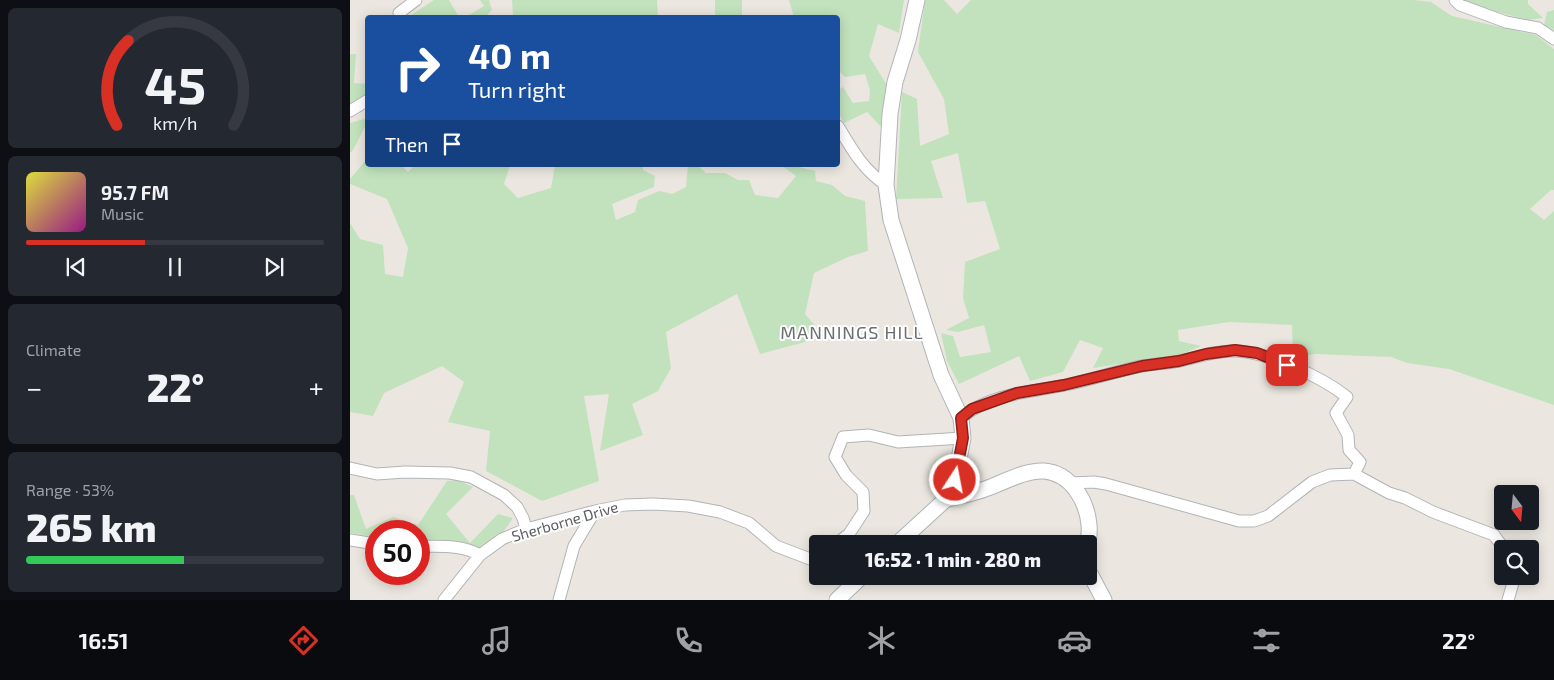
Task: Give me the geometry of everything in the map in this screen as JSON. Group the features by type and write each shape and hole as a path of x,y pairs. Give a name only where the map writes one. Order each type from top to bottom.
{"main road":[{"path":"907,535 945,500 955,480 963,438 961,418 941,375 891,220 886,185 890,114 895,82 908,40 917,0"},
{"path":"945,500 985,489 1029,473 1044,471 1059,476 1070,483 1086,504 1090,526 1089,535"},
{"path":"837,600 853,585"},
{"path":"1096,585 1104,600"}],"street":[{"path":"399,0 399,15"},
{"path":"399,15 416,0"},
{"path":"1455,0 1460,6 1506,22 1538,28 1554,39"},
{"path":"350,111 365,102"},
{"path":"840,129 859,160 874,177 886,185"},
{"path":"961,418 972,409 1017,393 1064,385 1142,366 1179,361 1206,354 1235,350 1257,353 1317,376 1347,397 1336,413 1348,435 1349,450 1360,462 1354,474"},
{"path":"848,535 864,511 863,492 846,475 835,458 843,437 869,435 898,442 963,438"},
{"path":"350,468 377,474 405,472 450,473 471,477 504,495 517,507 523,518 526,530"},
{"path":"1070,483 1094,482 1106,484 1239,521 1254,521 1268,516 1312,482 1330,475 1354,474 1389,493 1494,535 1498,540"},
{"name":"Sherborne Drive","path":"444,600 480,554 502,539 526,530 595,511 625,505 688,506 720,512 749,523 776,546 809,559"},
{"path":"559,600 574,546 595,511"},
{"path":"350,540 365,542"},
{"path":"430,546 454,546 469,549 480,554"},
{"path":"1508,600 1513,585"}],"green space":[{"path":"434,0 449,0 458,15 411,15"},
{"path":"480,0 489,0 492,10 487,15 469,15 484,6"},
{"path":"512,0 657,0 658,15 513,15"},
{"path":"715,0 742,0 742,15 715,15"},
{"path":"789,0 904,0 899,33 878,24 869,56 888,87 883,129 867,112 844,123 840,116 840,89 843,87 853,103 869,101 870,90 865,74 845,77 840,72 840,15 793,15"},
{"path":"925,0 944,0 957,14 971,0 1413,0 1431,2 1452,16 1536,35 1554,49 1554,190 1551,190 1530,209 1544,220 1554,211 1554,405 1449,369 1407,363 1391,357 1316,354 1293,357 1292,325 1229,322 1178,330 1179,341 1201,346 1180,355 1093,368 1103,348 1080,340 1063,372 1030,381 1019,356 959,384 947,361 941,333 953,336 960,357 991,352 984,325 958,332 946,330 969,318 963,298 965,262 1000,249 985,201 967,203 958,153 931,161 943,198 896,199 902,92 917,99 920,146 949,134 944,99 918,52"},
{"path":"1463,0 1528,0 1528,4 1543,18 1528,20 1467,4"},
{"path":"1554,10 1554,30 1544,25 1547,12"},
{"path":"350,54 356,54 354,83 365,84 365,95 350,105"},
{"path":"365,119 365,127 350,153 350,123"},
{"path":"365,161 365,167 403,167 408,172 413,167 509,167 504,184 518,198 551,188 555,167 643,167 643,170 655,176 654,187 612,204 616,220 635,212 638,200 659,191 672,194 686,187 688,167 699,167 706,173 725,173 738,180 749,180 755,195 778,198 796,176 784,167 799,167 815,171 816,181 832,185 845,196 865,201 868,251 848,257 814,273 805,314 817,328 805,342 760,354 737,294 666,332 671,368 658,391 632,404 643,435 600,451 609,394 584,396 599,481 542,501 486,471 490,431 448,422 464,382 442,366 384,393 373,416 350,412 350,223 360,239 383,245 385,274 403,277 408,248 387,199 350,184 350,179"},
{"path":"458,480 473,487 446,514 470,543 498,514 513,518 500,536 480,550 474,546 430,540 430,520 421,520 447,481"},
{"path":"350,495 354,495 365,526 365,535 350,533"},
{"path":"393,517 402,520 386,520"}],"district":[{"name":"MANNINGS HILL","path":"852,333"}],"route":[{"path":"955,480 963,438 961,418 972,409 1017,393 1064,385 1142,366 1235,350 1257,353 1287,365"}]}
